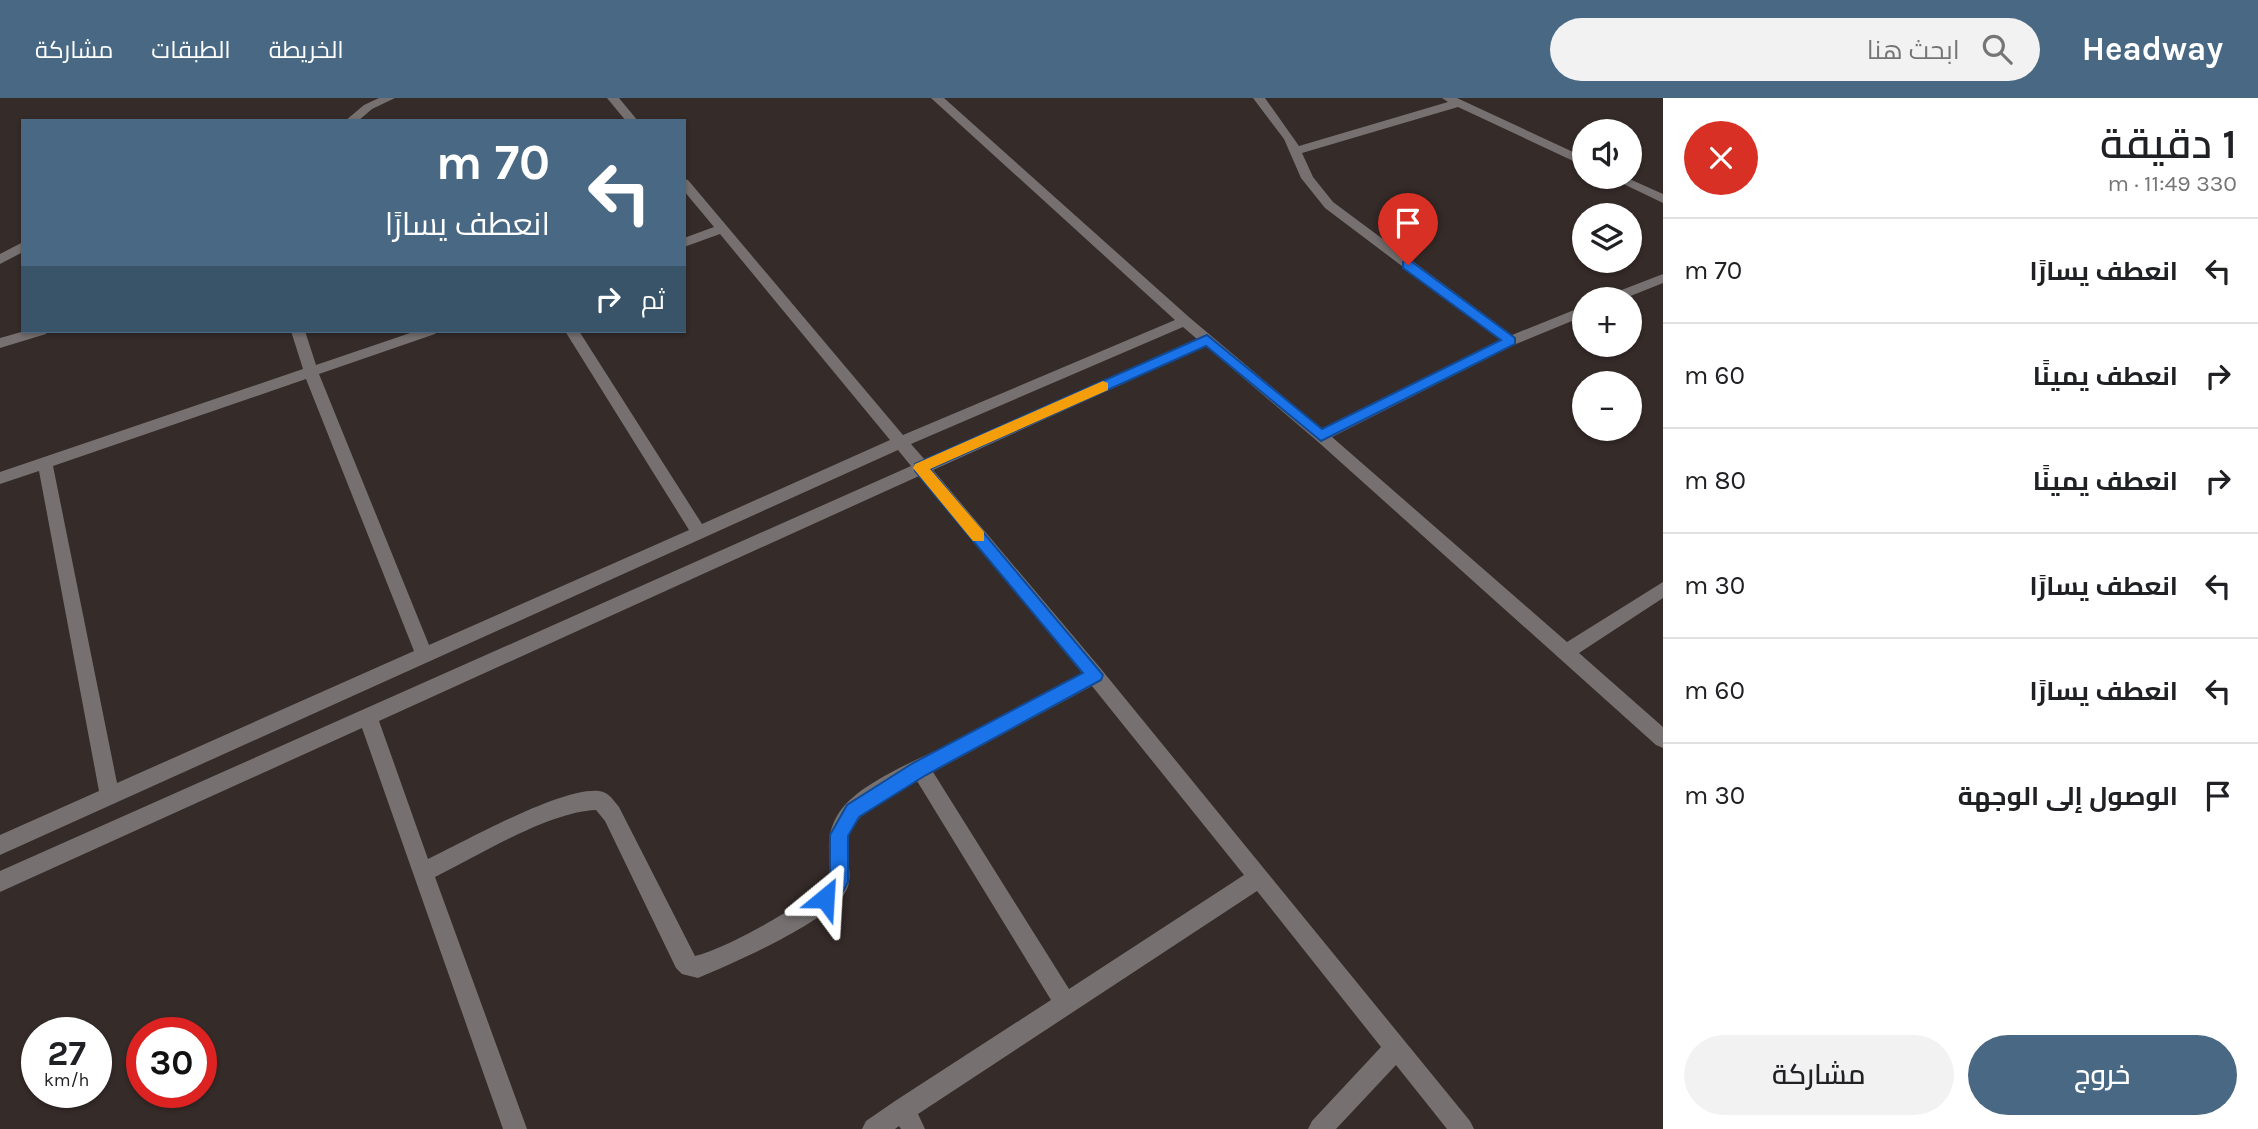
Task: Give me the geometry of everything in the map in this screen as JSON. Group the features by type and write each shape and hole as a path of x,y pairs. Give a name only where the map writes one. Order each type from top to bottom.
{"street":[{"path":"353,119 368,107 388,98"},
{"path":"613,98 630,119"},
{"path":"1259,98 1298,150 1307,178 1329,205 1511,341"},
{"path":"944,99 1185,321 1321,436 1663,739"},
{"path":"1298,150 1454,101 1572,156"},
{"path":"686,185 1095,675 1462,1129"},
{"path":"1641,189 1663,199"},
{"path":"686,242 722,229"},
{"path":"0,260 21,247"},
{"path":"1641,287 1663,278"},
{"path":"1321,436 1511,341 1572,316"},
{"path":"0,845 901,442 1185,321"},
{"path":"0,343 34,333"},
{"path":"300,333 311,372 425,657"},
{"path":"0,478 424,333"},
{"path":"573,333 699,534"},
{"path":"0,882 1207,340"},
{"path":"45,463 110,796"},
{"path":"1565,653 1663,589"},
{"path":"425,871 575,803 601,800 612,814 684,960 690,966 698,967 792,918 835,889 840,873 837,843 848,817 860,806 919,769 1095,675"},
{"path":"368,718 425,871 515,1129"},
{"path":"919,769 1066,1004"},
{"path":"874,1129 908,1119 1066,1004 1258,878"},
{"path":"1320,1129 1396,1048"}],"slow traffic":[{"path":"978,536 920,468 1103,386"}],"route":[{"path":"825,898 839,882 837,843 844,823 853,811 919,769 1095,675 920,468 1207,340 1321,436 1511,341 1408,265"}]}
